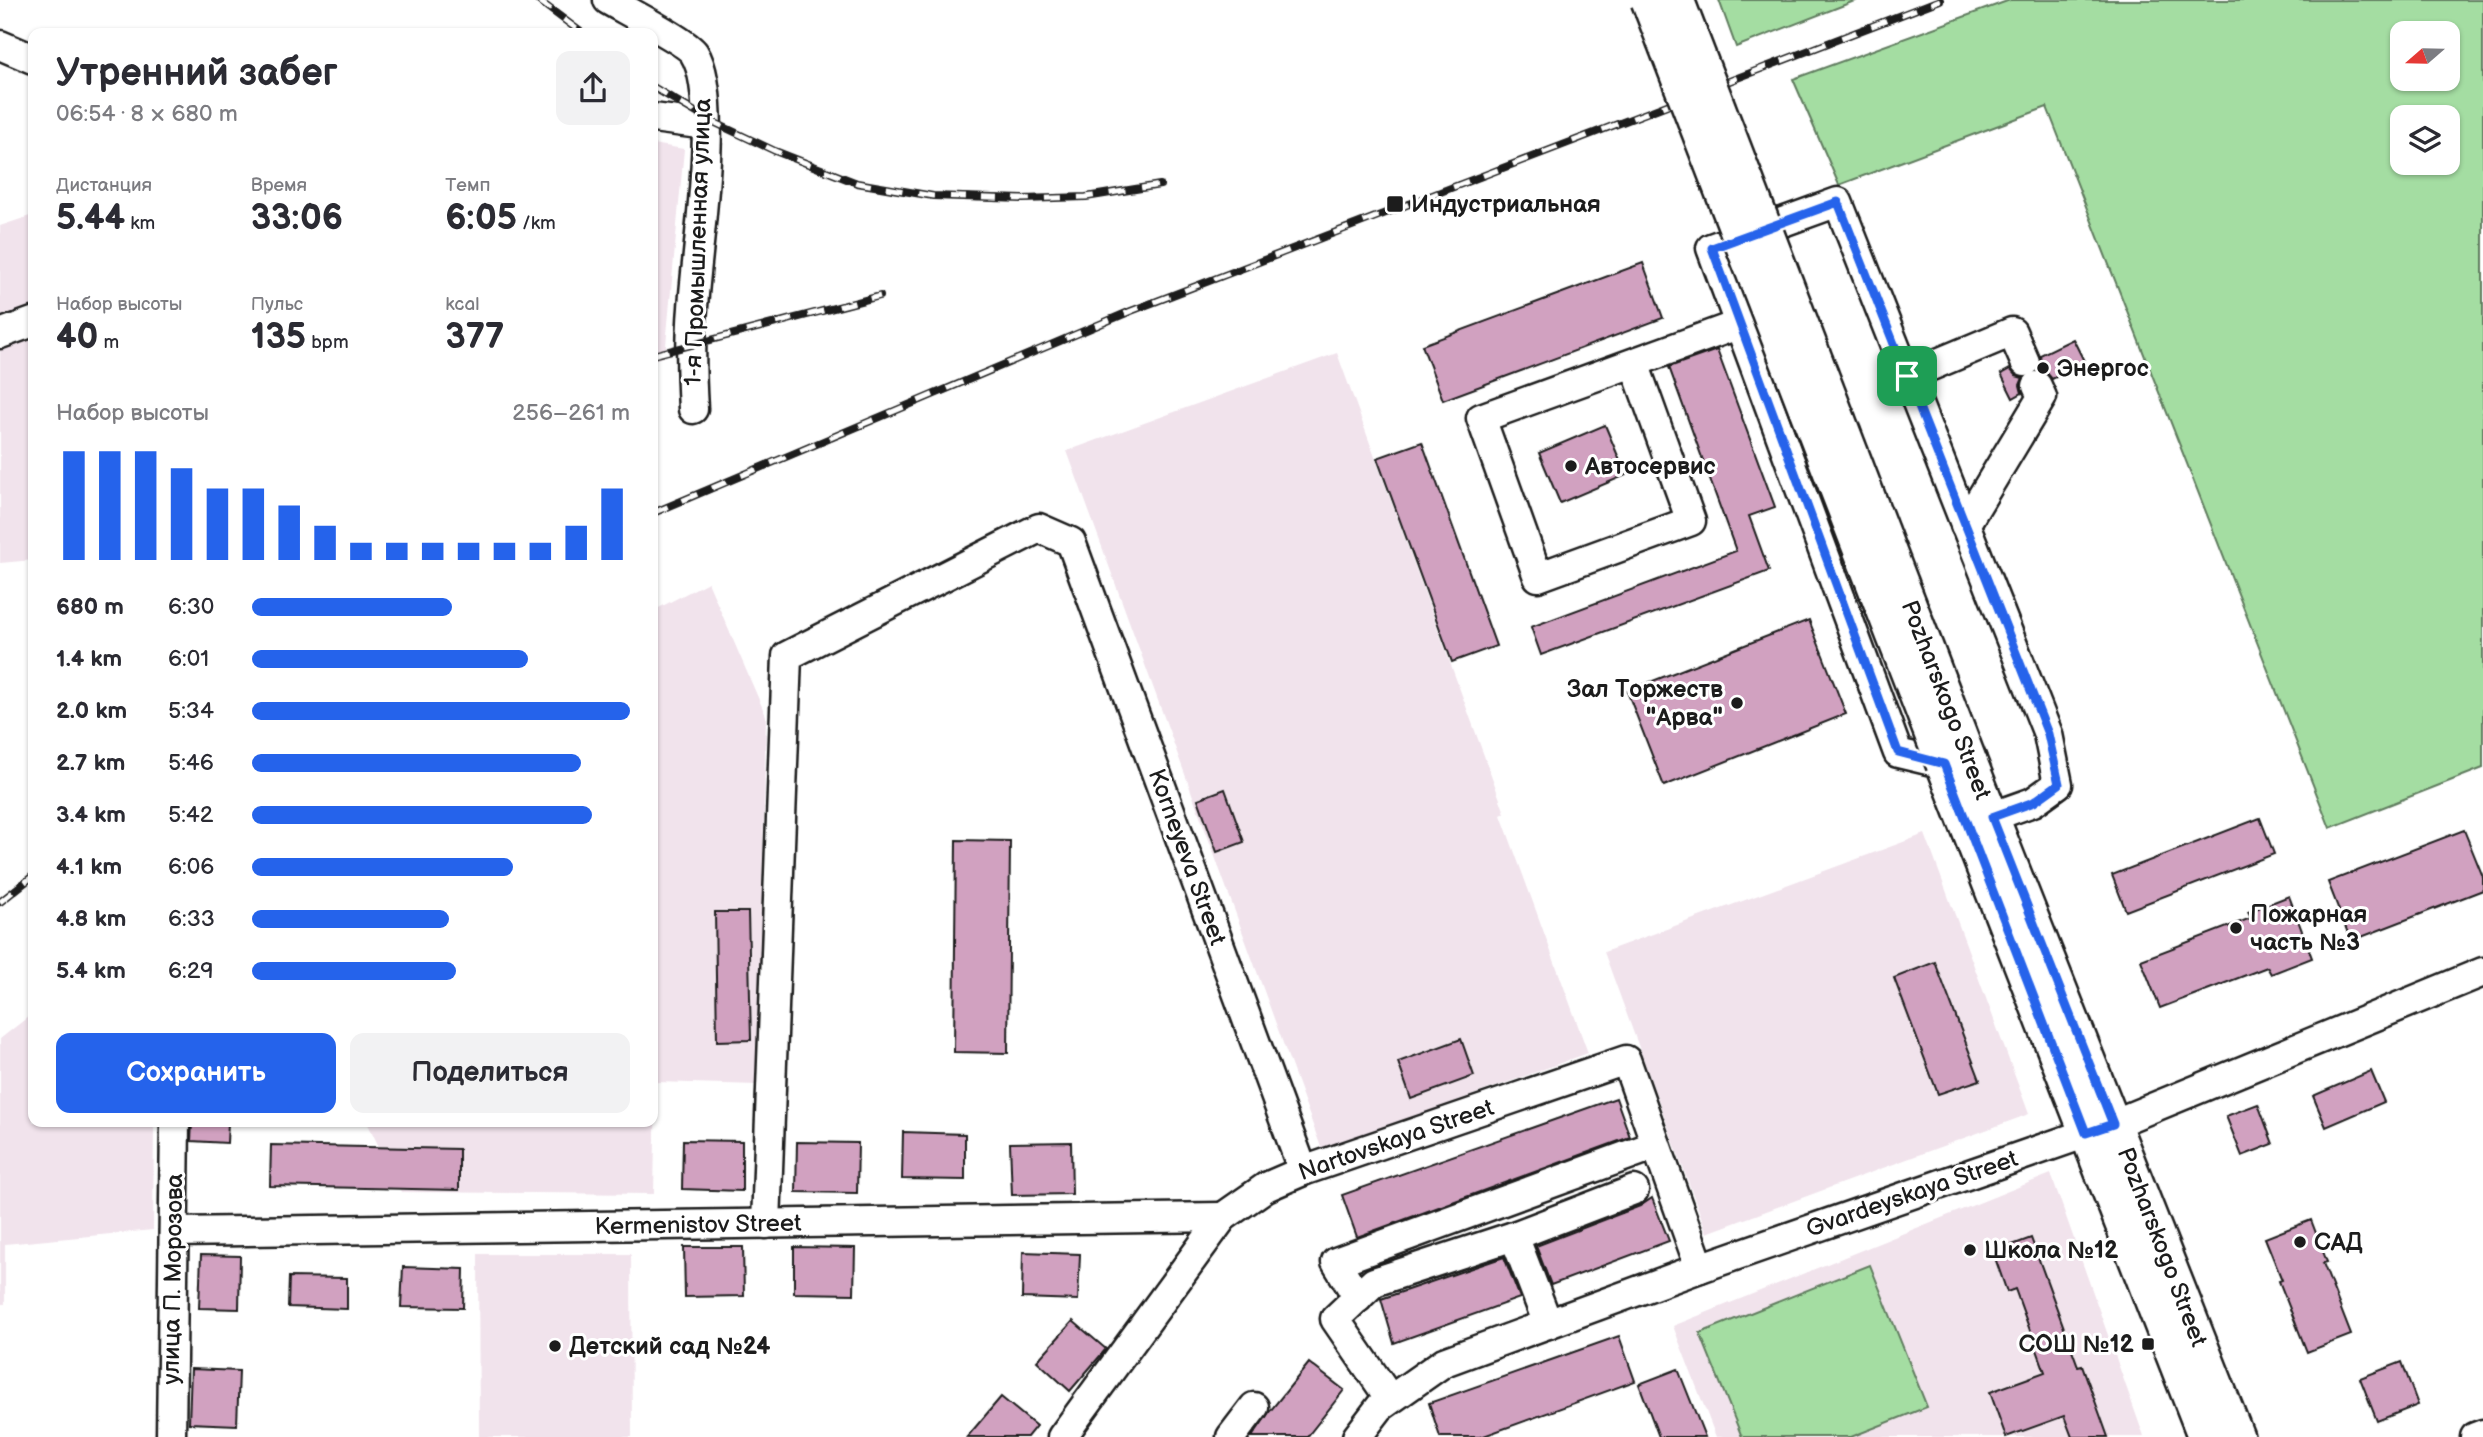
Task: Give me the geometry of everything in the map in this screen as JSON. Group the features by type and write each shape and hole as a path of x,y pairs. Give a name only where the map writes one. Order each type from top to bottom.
{"main road":[{"name":"Pozharskogo Street","path":"1648,0 1956,763 2100,1129 2236,1437"},
{"name":"Pozharskogo Street","path":"1676,0 1956,763 1992,817 2206,1437"}],"street":[{"name":"1-я Промышленная улица","path":"608,0 654,28"},
{"name":"1-я Промышленная улица","path":"658,30 692,51 702,72 708,125 692,308 693,409"},
{"path":"0,45 28,57"},
{"path":"658,119 708,125"},
{"path":"1956,763 1898,752 1712,248 1838,202 2048,734 2059,784 2034,802 1992,817"},
{"path":"0,334 28,324"},
{"path":"1634,363 1691,521 1538,577 1480,418 1740,324"},
{"path":"1907,376 2012,332 2042,397 1965,525"},
{"name":"Korneyeva Street","path":"766,1224 788,656 1039,528 1071,542 1303,1171"},
{"name":"Gvardeyskaya Street","path":"1357,1437 1380,1407 1444,1362 1700,1268 2100,1129 2483,972"},
{"name":"Nartovskaya Street","path":"1062,1437 1223,1217 1266,1187 1303,1171 1626,1060 1700,1268"},
{"name":"улица П. Морозова","path":"171,1437 175,1127"},
{"path":"1358,1298 1336,1262 1656,1146"},
{"path":"1390,1399 1335,1319 1374,1282 1514,1236 1634,1190"},
{"name":"Kermenistov Street","path":"174,1232 1223,1217"},
{"path":"1514,1236 1548,1324"},
{"path":"1231,1437 1254,1407"},
{"path":"2475,1437 2483,1434"}],"shaded area":[{"path":"658,145 684,149 665,356 658,358"},
{"path":"28,217 28,560 0,563 0,226"},
{"path":"1337,353 1505,813 1501,815 1588,1053 1322,1150 1067,451"},
{"path":"708,582 766,716 758,1085 658,1082 658,608"},
{"path":"1925,834 2029,1114 1707,1233 1604,952"},
{"path":"28,1017 28,1127 154,1127 153,1230 5,1244 5,1304 0,1304 0,1039"},
{"path":"369,1127 655,1127 654,1194 401,1192"},
{"name":"Школа №12","path":"2051,1174 2144,1437 1716,1437 1673,1326"},
{"name":"Детский сад №24","path":"478,1254 631,1254 632,1437 479,1437"}],"green space":[{"path":"1719,0 1857,0 1736,47"},
{"path":"2010,0 2483,0 2483,768 2330,828 2047,107 1839,185 1793,79"},
{"path":"1870,1265 1927,1407 1851,1437 1742,1437 1700,1333"}],"building":[{"path":"1643,263 1663,318 1443,400 1422,345"},
{"path":"2073,339 2085,363 2052,379 2039,370 2040,355"},
{"path":"1717,350 1775,507 1749,516 1769,571 1541,655 1531,627 1736,551 1669,367"},
{"path":"2010,369 2016,376 2023,378 2020,385 2022,393 2013,398 2001,374"},
{"path":"1605,425 1626,475 1560,503 1539,453"},
{"path":"1422,442 1496,646 1452,662 1377,458"},
{"name":"Зал Торжеств \"Арва\"","path":"1809,620 1846,714 1664,786 1627,691"},
{"path":"1225,789 1244,842 1217,852 1198,799"},
{"path":"2260,818 2274,854 2126,911 2112,875"},
{"path":"2464,830 2483,877 2483,890 2351,941 2328,882"},
{"path":"956,840 1010,841 1008,1053 954,1052"},
{"path":"2289,896 2312,958 2271,974 2267,967 2160,1008 2141,960 2251,918 2248,912"},
{"path":"715,912 748,912 751,1040 717,1041"},
{"path":"1935,962 1980,1080 1938,1094 1894,978"},
{"path":"1461,1039 1474,1076 1411,1099 1398,1062"},
{"path":"2371,1071 2384,1102 2326,1127 2313,1096"},
{"path":"1616,1098 1630,1137 1357,1237 1342,1195"},
{"path":"2258,1104 2273,1144 2242,1156 2226,1116"},
{"path":"192,1127 228,1127 227,1143 191,1141"},
{"path":"903,1132 965,1134 965,1180 902,1179"},
{"path":"683,1140 742,1141 742,1191 682,1189"},
{"path":"797,1142 858,1143 857,1193 796,1192"},
{"path":"1071,1142 1072,1194 1012,1195 1010,1143"},
{"path":"271,1145 459,1149 459,1190 270,1186"},
{"path":"1652,1198 1669,1241 1551,1285 1536,1246 1640,1206"},
{"path":"2311,1220 2327,1262 2323,1263 2351,1335 2307,1352 2265,1238"},
{"path":"2031,1238 2078,1366 2082,1365 2108,1437 2072,1437 2064,1416 2006,1437 1990,1392 2045,1372 2015,1289 2007,1292 1993,1252"},
{"path":"684,1247 743,1247 744,1296 685,1297"},
{"path":"794,1247 855,1248 854,1294 794,1293"},
{"path":"1023,1252 1080,1254 1078,1300 1022,1298"},
{"path":"201,1255 240,1256 239,1309 199,1308"},
{"path":"1504,1257 1520,1298 1394,1343 1381,1299"},
{"path":"403,1267 464,1269 463,1308 401,1307"},
{"path":"289,1277 347,1278 347,1309 288,1307"},
{"path":"1073,1321 1106,1349 1070,1391 1037,1361"},
{"path":"1619,1336 1635,1381 1481,1437 1440,1437 1429,1403"},
{"path":"2402,1362 2418,1405 2377,1421 2360,1378"},
{"path":"1309,1363 1344,1390 1307,1437 1252,1437 1270,1411"},
{"path":"191,1369 239,1371 237,1425 189,1423"},
{"path":"1678,1369 1705,1437 1659,1437 1639,1384"},
{"path":"1001,1397 1036,1426 1027,1437 967,1437"}],"railway":[{"path":"538,0 575,28"},
{"path":"658,511 1131,311 1940,0"},
{"path":"658,90 707,119 775,151 857,183 933,196 1023,199 1086,197 1160,185"},
{"path":"658,354 880,296"},
{"path":"0,902 28,880"}],"place":[{"name":"Индустриальная","path":"1395,204"},
{"name":"Энергос","path":"2043,368"},
{"name":"Автосервис","path":"1571,466"},
{"name":"Зал Торжеств \"Арва\"","path":"1737,703"},
{"name":"Пожарная часть №3","path":"2236,928"},
{"name":"САД","path":"2300,1242"},
{"name":"Школа №12","path":"1970,1250"},
{"name":"СОШ №12","path":"2148,1344"},
{"name":"Детский сад №24","path":"555,1346"}],"route":[{"path":"1838,202 1907,376 2048,734 2059,784 2034,802 1992,817 2113,1124 2086,1133 1944,764 1898,752 1712,248 1838,202"}]}
